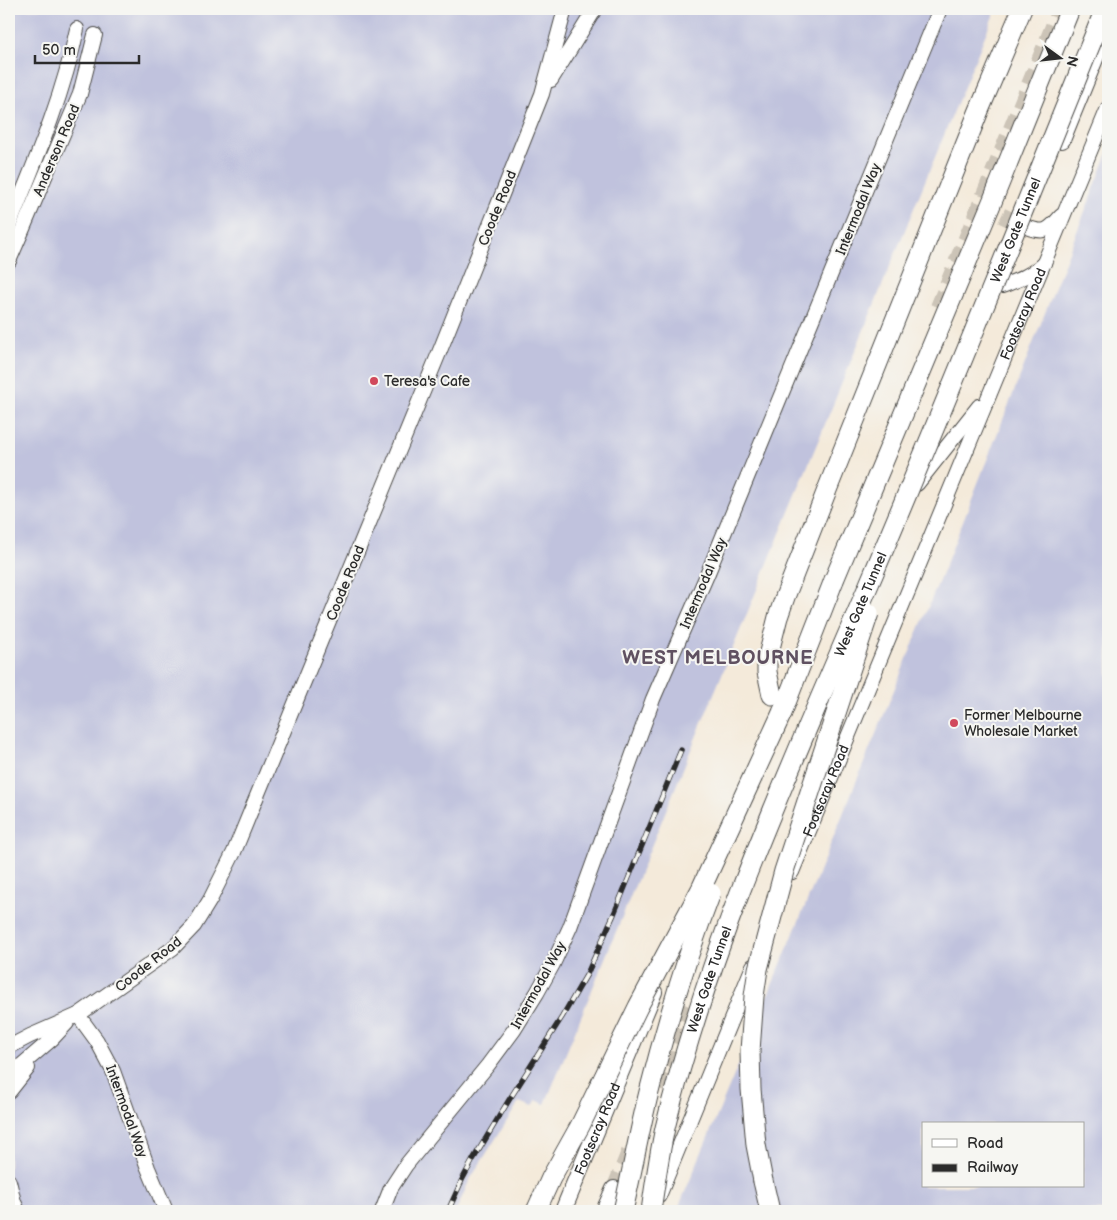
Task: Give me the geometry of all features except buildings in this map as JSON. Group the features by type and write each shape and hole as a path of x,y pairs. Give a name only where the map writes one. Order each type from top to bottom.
{"highway":[{"path":"772,695 766,672 767,660 778,617 860,407 978,113 1022,9"},
{"name":"West Gate Tunnel","path":"623,1211 649,1093 670,1014 698,926 834,580 1070,9"},
{"name":"West Gate Tunnel","path":"652,1207 664,1131 685,1054 708,981 762,837 914,485 1106,9"},
{"path":"770,1211 756,1145 751,1089 750,1051 758,969 784,871 914,485"},
{"path":"536,1211 638,1007 701,889 782,713"}],"main road":[{"name":"Footscray Road","path":"1002,286 1108,27"},
{"name":"Footscray Road","path":"563,1211 654,992"},
{"path":"604,1211 614,1189"}],"street":[{"path":"542,94 558,9"},
{"name":"Coode Road","path":"9,1076 76,1016 172,948 194,926 210,900 230,860 441,348 542,94 565,9"},
{"name":"Coode Road","path":"542,94 595,9"},
{"name":"Intermodal Way","path":"382,1211 391,1188 406,1165 509,1037 553,964 570,927 653,699 725,531 940,9"},
{"name":"Anderson Road","path":"9,226 56,106 71,60 77,29"},
{"name":"Anderson Road","path":"9,261 80,94 94,36"},
{"name":"Footscray Road","path":"652,1207 1108,108"},
{"name":"Footscray Road","path":"1026,227 1043,231 1048,230 1065,212 1068,206"},
{"name":"Footscray Road","path":"1002,286 1035,271 1047,258"},
{"name":"Footscray Road","path":"914,485 979,406 999,370"},
{"name":"Coode Road","path":"10,1046 76,1016"},
{"name":"Intermodal Way","path":"76,1016 97,1041 113,1071 148,1168 166,1211"},
{"path":"9,1092 52,1039"},
{"path":"9,1181 15,1204"}],"shaded area":[{"path":"9,9 996,9 545,1104 536,1100 532,1107 519,1102 469,1181 456,1211 9,1211"},
{"path":"1108,153 1108,1211 677,1211 948,559"}],"tunnel":[{"path":"938,307 1060,9"},
{"path":"980,205 1026,227"},
{"path":"657,1088 694,1000"},
{"path":"614,1189 631,1147"}],"railway":[{"path":"448,1211 474,1158 587,974 614,914 681,750"}],"place":[{"name":"Teresa's Cafe","path":"374,381"},
{"name":"Former Melbourne Wholesale Market","path":"954,723"}],"district":[{"name":"WEST MELBOURNE","path":"718,657"}]}
